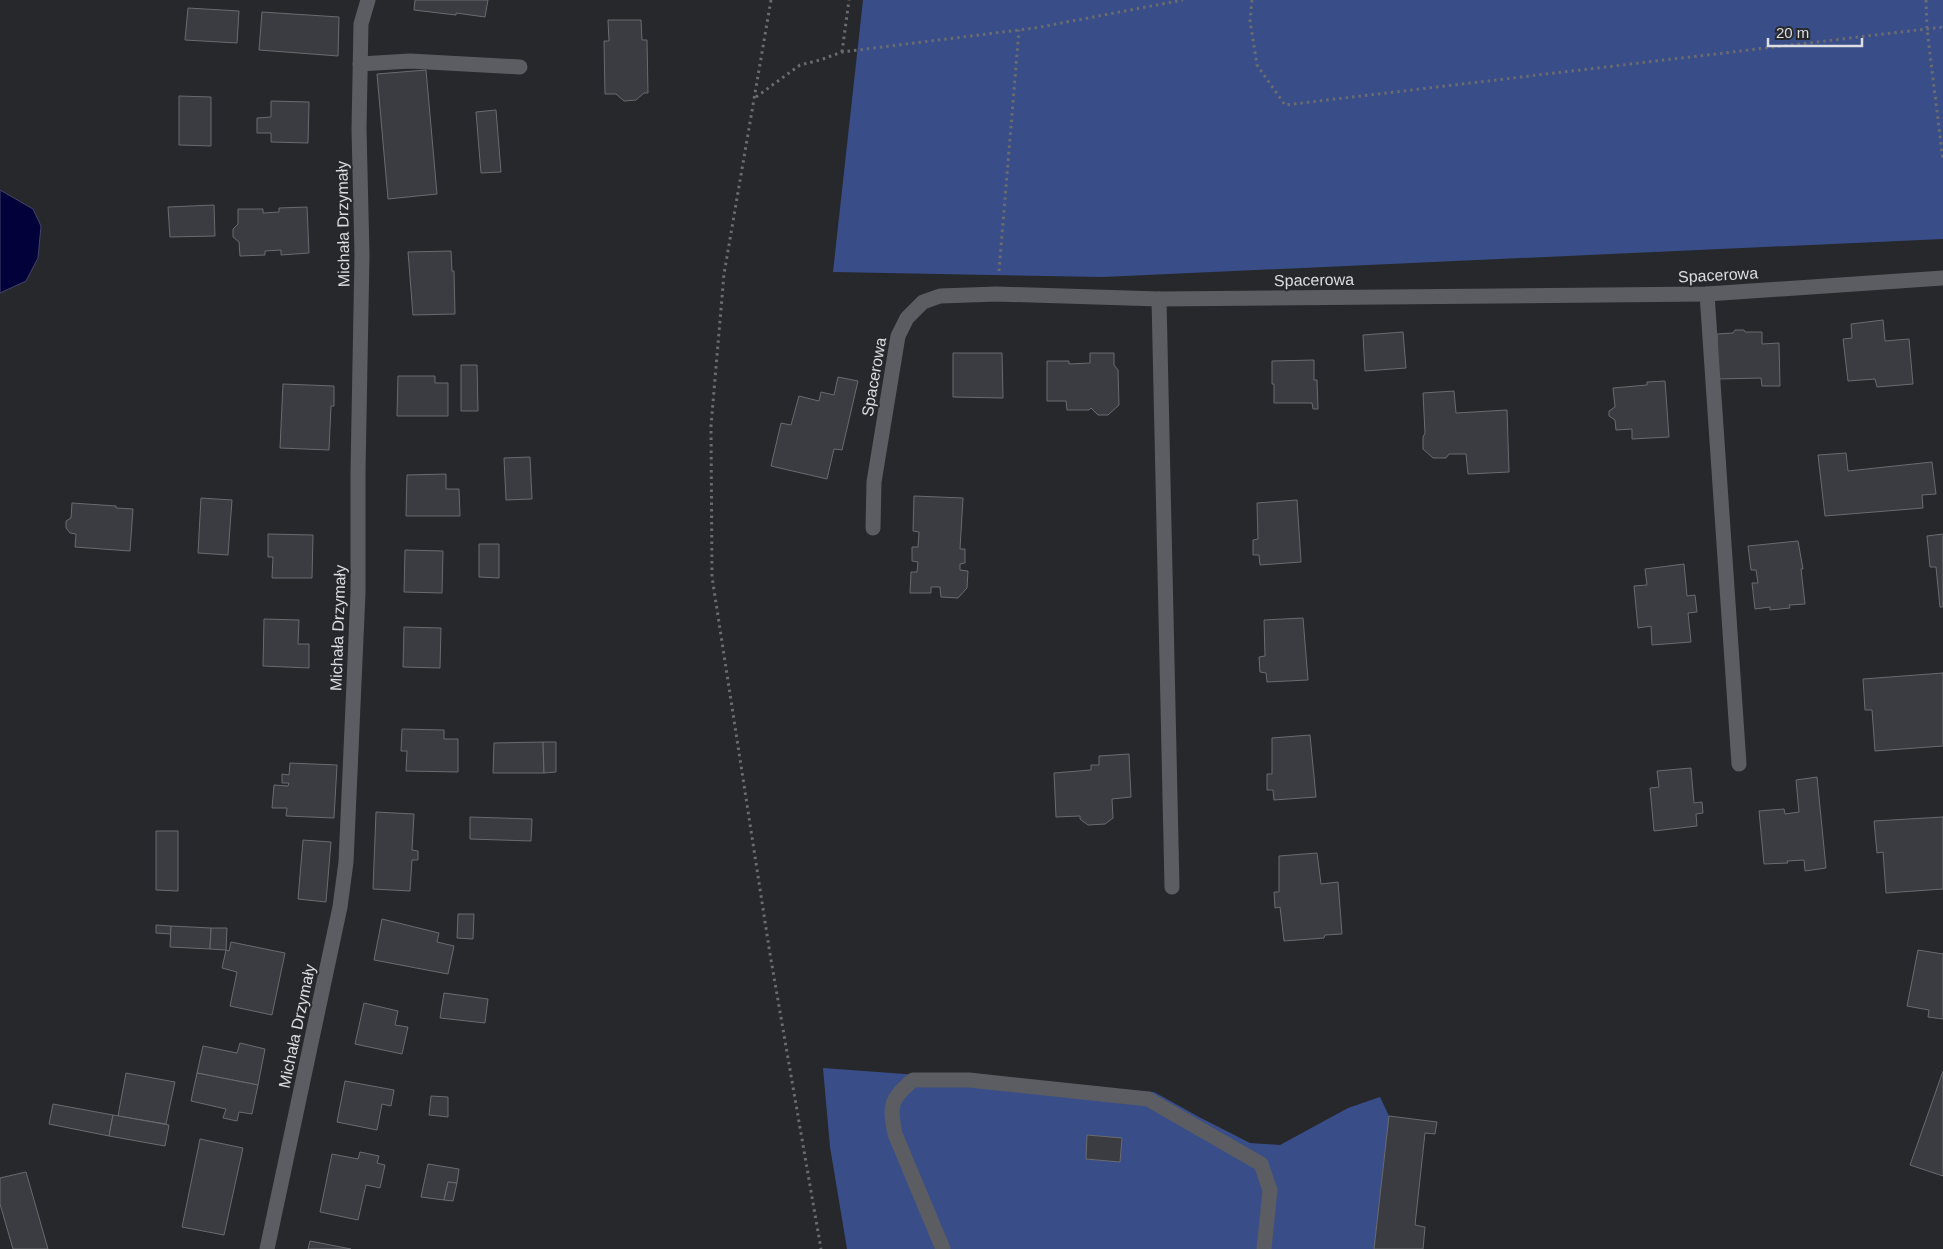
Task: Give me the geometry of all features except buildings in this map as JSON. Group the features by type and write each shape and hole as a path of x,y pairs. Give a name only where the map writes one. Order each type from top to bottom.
{"street":[{"name":"Michała Drzymały","path":"266,1249 340,907 346,862 358,593 362,255 359,130 361,24 368,0"},
{"path":"360,64 410,61 520,67"},
{"name":"Spacerowa","path":"873,528 875,472 898,336 907,318 923,302 940,296 997,294 1159,299 1707,294 1943,278"},
{"path":"1707,294 1739,764"},
{"path":"1159,299 1172,887"},
{"path":"943,1249 895,1134 892,1116 896,1095 913,1080 969,1080 1148,1099 1261,1164 1270,1190 1264,1249"}],"path":[{"path":"771,0 723,284 711,426 712,577 770,954 821,1249"},
{"path":"842,52 849,0"},
{"path":"755,97 800,65 842,52 1020,30 1183,0"},
{"path":"1252,0 1250,21 1257,65 1285,105 1943,27"},
{"path":"1926,0 1927,29 1943,161"},
{"path":"997,294 1020,30"}],"shaded area":[{"path":"863,0 1943,0 1943,239 1103,277 833,272"},
{"path":"0,190 33,209 41,226 38,258 26,281 0,293"},
{"path":"823,1068 1154,1092 1250,1143 1280,1145 1348,1108 1380,1097 1389,1116 1374,1249 847,1249 830,1147"}]}
